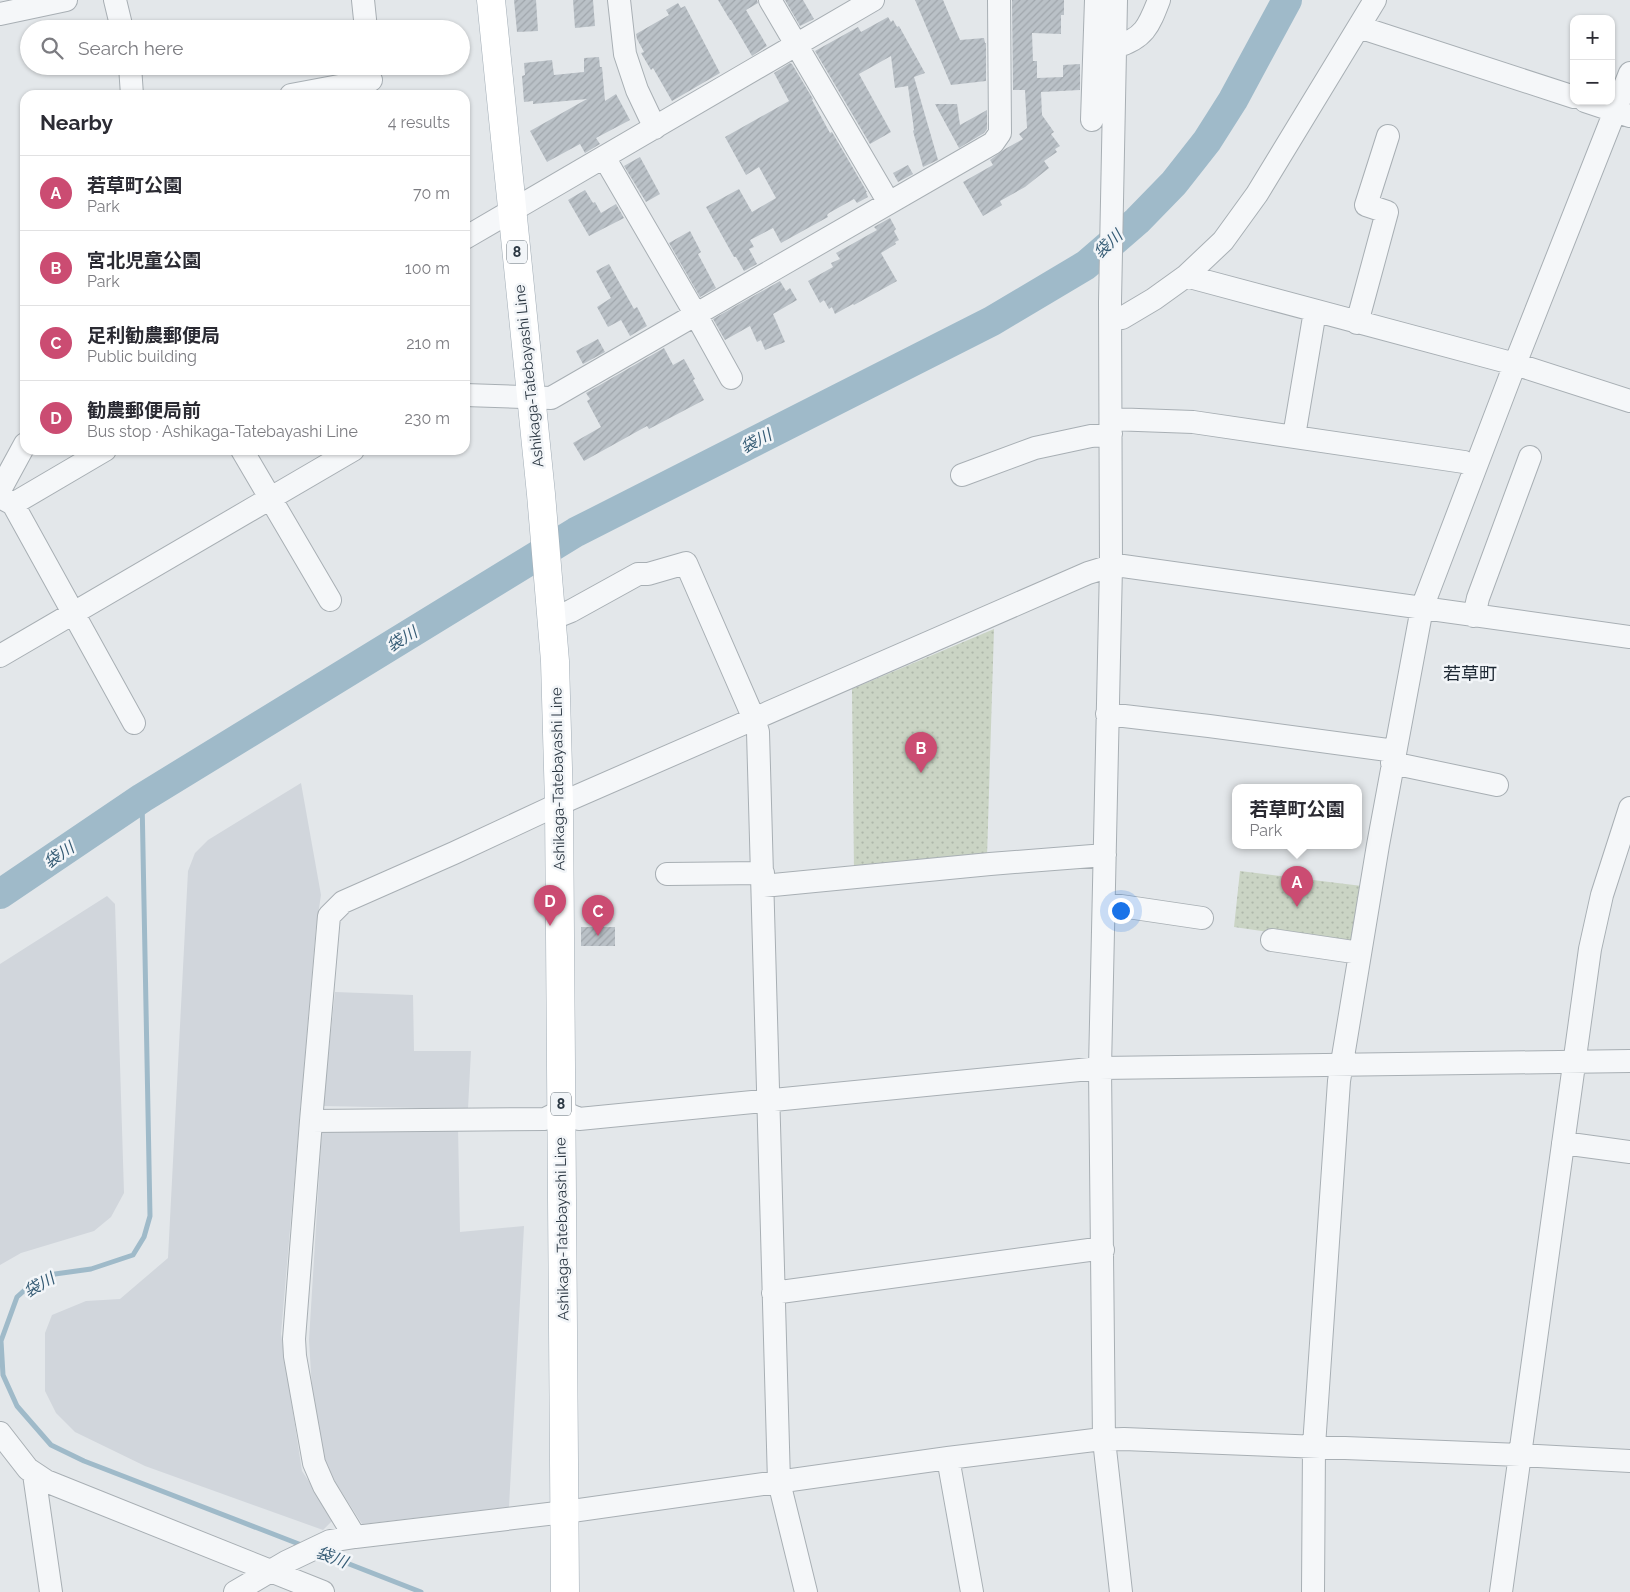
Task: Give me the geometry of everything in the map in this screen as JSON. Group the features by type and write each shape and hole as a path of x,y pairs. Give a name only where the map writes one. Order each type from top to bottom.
{"main road":[{"name":"Ashikaga-Tatebayashi Line","path":"492,0 555,661 559,804 565,1592"}],"street":[{"path":"0,14 66,0"},
{"path":"115,0 120,20"},
{"path":"363,0 365,20"},
{"path":"619,0 625,54 637,90 655,128"},
{"path":"770,0 889,203"},
{"path":"470,235 874,0"},
{"path":"470,394 551,398 993,143 1000,133 999,0"},
{"path":"1092,120 1096,0"},
{"path":"1116,0 1110,310 1111,566 1100,1068 1104,1440 1121,1592"},
{"path":"1115,47 1126,44 1144,32 1151,22 1159,0"},
{"path":"1110,310 1122,318 1130,314 1186,276 1223,241 1257,194 1375,0"},
{"path":"1359,27 1570,96"},
{"path":"1313,1592 1314,1446 1326,1257 1341,1065 1360,953 1368,844 1394,757 1422,608 1515,364 1623,113 1630,73"},
{"path":"131,75 132,90"},
{"path":"318,90 371,80"},
{"path":"1598,105 1623,113"},
{"path":"1357,323 1387,212 1366,205 1388,136"},
{"path":"604,157 731,378"},
{"path":"1186,276 1515,364 1630,401"},
{"path":"1294,436 1315,312"},
{"path":"962,475 1035,448 1091,436 1111,426 1192,422 1464,462 1475,467"},
{"path":"4,497 21,455"},
{"path":"4,497 94,455"},
{"path":"245,455 330,600"},
{"path":"0,656 345,455"},
{"path":"1474,616 1478,598 1530,457"},
{"path":"4,497 75,613 134,723"},
{"path":"551,617 571,611 638,574 648,574 686,563 758,732 779,1482 806,1592"},
{"path":"354,1537 324,1486 314,1463 295,1356 294,1339 329,916 343,902 559,804 1088,572 1111,566 1123,566 1630,637"},
{"path":"1107,714 1209,726 1394,757 1497,785"},
{"path":"1501,1592 1595,921 1630,808"},
{"path":"667,874 763,879 1105,855"},
{"path":"1104,906 1121,906 1202,918"},
{"path":"1272,940 1360,953"},
{"path":"311,1121 546,1120 561,1110 580,1119 1100,1068 1630,1061"},
{"path":"1563,1143 1630,1152"},
{"path":"773,1293 1089,1250 1103,1250"},
{"path":"0,1433 28,1469 46,1481 279,1566 322,1592"},
{"path":"234,1592 279,1566 330,1541 565,1512 948,1458 1104,1440 1124,1439 1314,1446 1630,1461"},
{"path":"948,1458 972,1592"},
{"path":"34,1474 51,1592"}],"shaded area":[{"path":"301,783 321,895 316,928 281,1334 302,1471 334,1519 323,1530 145,1466 75,1432 56,1413 45,1391 45,1333 52,1315 86,1301 120,1299 168,1258 188,871 195,853 208,840"},
{"path":"107,896 115,904 124,1193 111,1217 94,1231 21,1253 0,1265 0,964"},
{"path":"335,992 413,995 414,1051 471,1051 468,1109 323,1106"},
{"path":"458,1127 460,1232 524,1226 509,1507 362,1524 327,1469 313,1406 309,1340 322,1129"}],"green space":[{"path":"994,629 987,857 854,872 852,689"},
{"path":"1240,871 1362,886 1352,944 1234,927"}],"building":[{"path":"514,0 536,0 538,31 517,32"},
{"path":"573,0 593,0 595,26 575,28"},
{"path":"718,0 757,0 758,3 746,10 767,46 752,56"},
{"path":"785,0 803,0 814,19 800,26"},
{"path":"915,0 943,0 960,40 984,38 986,43 986,81 951,85"},
{"path":"1012,0 1064,0 1064,15 1061,15 1061,34 1032,33 1033,61 1037,61 1037,78 1063,77 1063,65 1080,64 1080,90 1041,92 1042,115 1054,132 1051,134 1060,146 1055,149 1057,152 1044,161 1049,168 1025,187 1000,201 1002,205 983,216 963,182 993,165 990,160 1023,139 1019,134 1027,128 1025,90 1013,90"},
{"path":"678,3 681,8 685,6 720,73 672,101 653,68 651,70 641,53 644,52 636,34 669,15 666,10"},
{"path":"888,17 891,22 893,20 897,27 899,26 925,73 914,77 938,160 923,167 913,131 908,86 895,88 891,56 859,74 891,132 870,144 815,51 858,27 861,32"},
{"path":"599,57 600,67 602,67 605,101 616,94 630,120 596,138 600,144 585,153 580,144 547,162 530,131 587,99 533,104 533,101 524,102 522,76 525,75 524,63 552,60 554,75 584,72 584,58"},
{"path":"790,63 813,99 830,133 832,132 867,192 868,197 857,203 854,199 829,213 828,217 781,243 773,228 750,240 754,247 749,249 757,264 744,271 706,207 739,189 752,212 776,198 759,167 746,175 725,137 789,101 774,73"},
{"path":"935,104 957,104 960,125 987,110 987,129 984,133 959,148"},
{"path":"640,157 660,194 646,202 624,166"},
{"path":"908,165 913,174 898,182 893,173"},
{"path":"585,190 601,213 616,204 624,218 589,236 568,200"},
{"path":"890,218 899,240 881,253 897,281 835,314 832,307 829,309 824,300 820,303 808,281 833,267 831,263 840,259 836,253 877,230 874,227"},
{"path":"690,231 701,252 698,254 716,288 700,297 669,243"},
{"path":"609,264 634,309 637,307 647,326 630,336 621,320 608,327 597,307 611,298 596,271"},
{"path":"780,281 786,291 790,288 797,300 773,314 785,342 765,350 761,340 757,342 750,326 725,340 713,319"},
{"path":"598,339 605,352 583,364 576,351"},
{"path":"664,348 673,365 684,359 704,400 649,429 647,426 584,461 573,443 601,427 587,401 590,399 586,393"},
{"path":"581,927 615,927 615,946 581,946"}],"waterway":[{"name":"袋川","path":"0,894 142,798 576,532 992,321 1086,265 1137,221 1174,183 1207,141 1233,100 1287,0"},
{"name":"袋川","path":"142,798 150,1216 144,1237 133,1255 91,1269 55,1274 27,1288 17,1297 1,1341 3,1375 17,1406 51,1445 84,1461 304,1546"},
{"name":"袋川","path":"321,1553 421,1592"}],"place":[{"name":"宮北児童公園","path":"921,773"},
{"name":"若草町公園","path":"1297,907"},
{"name":"勧農郵便局前","path":"550,926"},
{"name":"足利勧農郵便局","path":"598,936"}],"district":[{"name":"若草町","path":"1470,673"}]}
